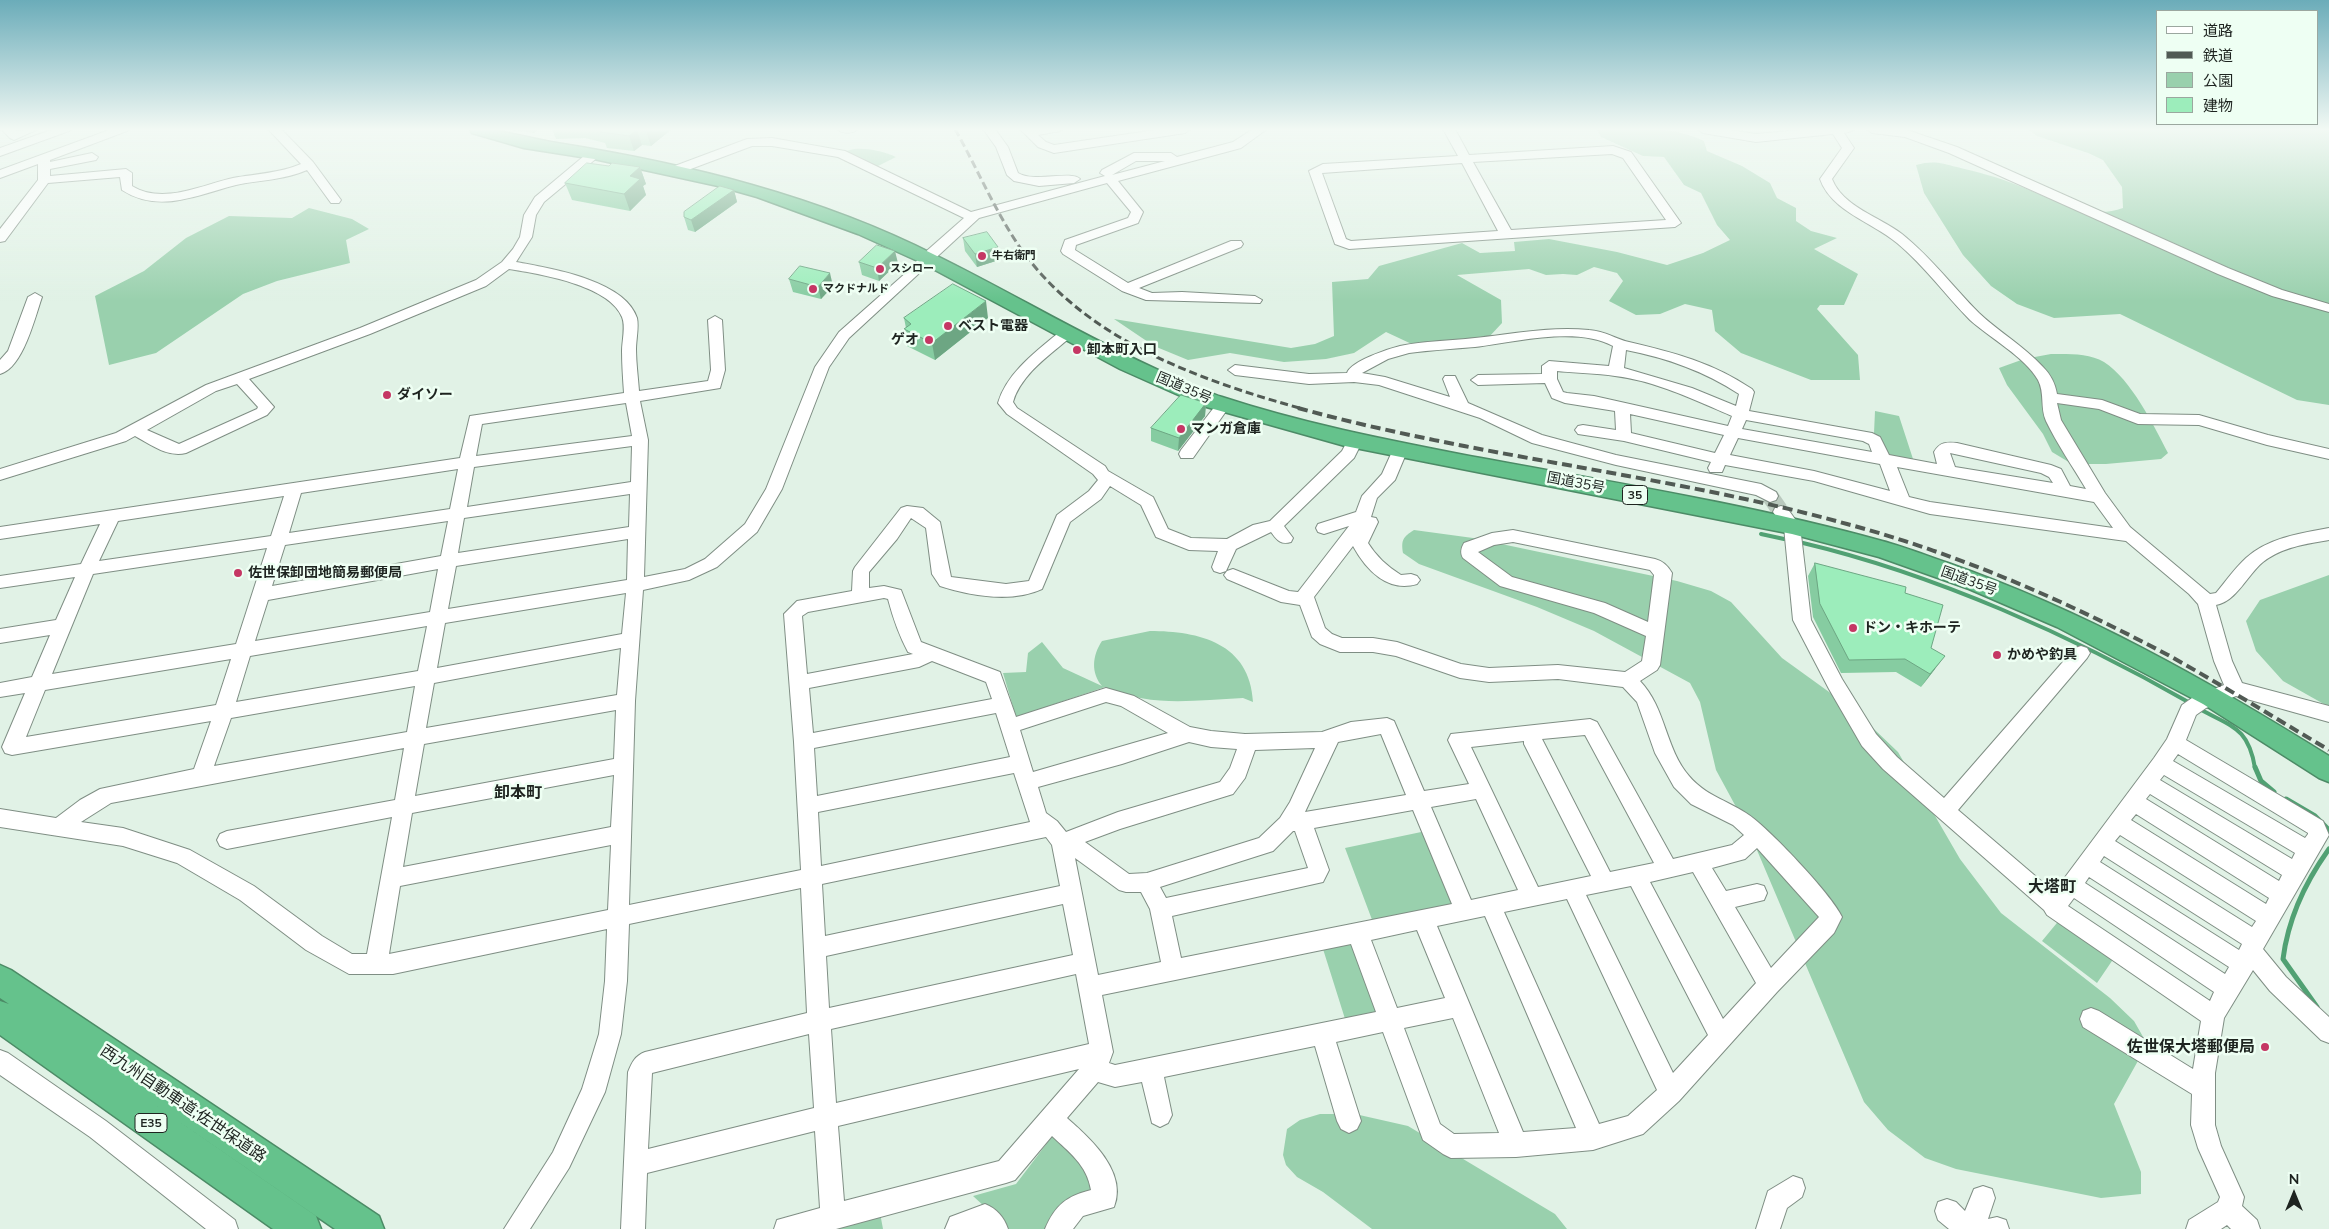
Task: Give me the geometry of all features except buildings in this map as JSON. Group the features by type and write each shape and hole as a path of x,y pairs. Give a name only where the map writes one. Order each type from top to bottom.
{"highway":[{"name":"35","path":"738,186 763,193 865,230 927,258"},
{"name":"国道35号","path":"927,258 1127,364 1224,404 1355,440 1786,519 1884,550 1978,584 2066,620 2200,703 2329,770"},
{"name":"西九州自動車道;佐世保道路","path":"0,980 366,1229"},
{"name":"E35","path":"0,1016 303,1229"}],"street":[{"path":"0,238 39,186"},
{"path":"126,186 140,196 164,197 196,194 220,186"},
{"path":"325,186 335,200"},
{"path":"0,475 105,443 135,430 192,397 461,293 482,282 507,265 524,242 530,215 538,200 555,186"},
{"path":"907,186 971,218"},
{"path":"0,690 635,585 689,574 711,563 750,528 774,489 822,367 844,335 913,274 927,258 971,218 988,209 1080,186"},
{"path":"1116,186 1137,212 1133,220 1070,243 1068,251 1127,288 1150,297 1182,296 1255,300"},
{"path":"1320,186 1340,241 1349,245 1675,223 1649,186"},
{"path":"1480,186 1507,235"},
{"path":"1830,186 1834,194 1896,236 1926,263 1979,321 2044,377 2050,389 2049,398 2053,420 2099,497 2129,536 2195,588 2206,600 2223,661 2235,689"},
{"path":"2034,186 2223,271 2277,293 2329,308"},
{"path":"1127,288 1236,244"},
{"path":"507,265 561,274 601,290 623,306 630,319 629,352 632,363 632,397 640,440 635,585 626,701 616,981 610,1034 593,1092 561,1160 516,1229"},
{"path":"0,369 14,352 36,297"},
{"path":"376,964 426,677 465,464 475,420 715,385 718,370 715,320"},
{"path":"1067,333 1034,363 1008,391 1005,403 1012,411 1104,475 1147,501 1162,533 1189,544 1229,546 1259,529 1280,532 1348,454 1355,440"},
{"path":"1354,376 1355,370 1394,351 1493,341 1546,333 1602,336 1614,339 1622,346 1699,364 1747,392 1741,414 1713,478"},
{"path":"1616,371 1619,348 1622,346"},
{"path":"1904,501 1899,494 1885,459 1875,441 1867,437 1741,414 1686,391 1616,371 1549,366 1550,380 1557,395 1565,398 1594,401 1732,432 1885,459 1948,470 2065,492 2099,497"},
{"path":"1235,370 1309,379 1354,376 1380,380 1485,415 1537,439 1616,460 1713,478 1761,490 1770,496"},
{"path":"135,430 171,448 181,449 262,412 266,407 239,378"},
{"path":"1478,380 1531,378 1550,380"},
{"path":"1450,379 1462,408"},
{"path":"2049,398 2071,399 2102,405 2138,419 2199,420 2267,440 2329,454"},
{"path":"1187,454 1224,404"},
{"path":"1622,407 1624,436"},
{"path":"1582,430 1624,436 1720,460 1814,476 1930,508 2129,536"},
{"path":"0,533 640,440"},
{"path":"1948,470 1942,452 1946,447 1957,448 2046,469 2054,473 2065,492"},
{"path":"1400,449 1389,476 1370,496 1364,516 1336,558 1305,596 1318,632 1326,639 1340,645 1373,645 1398,649 1460,671 1479,673 1558,672 1628,680 1651,665 1656,633 1663,573 1655,565 1513,536 1492,539 1470,547 1469,554 1506,582 1599,608 1656,633"},
{"path":"860,596 861,571 907,512 917,512 934,526 941,574 946,582 1015,591 1030,589 1036,586 1063,519 1102,487 1106,480 1104,475"},
{"path":"0,582 637,487"},
{"path":"201,776 294,490"},
{"path":"1375,491 1381,498 1360,543 1363,551 1395,580 1402,582 1411,580"},
{"path":"112,516 87,568 12,747 426,677 631,639"},
{"path":"1324,528 1364,516"},
{"path":"1786,519 1802,620 1836,684 1869,740 1890,763 2055,906 2054,908 2213,1016"},
{"path":"259,595 448,561 636,532"},
{"path":"2206,600 2221,598 2252,562 2268,551 2300,540 2329,534"},
{"path":"1229,546 1227,571 1287,597 1306,600"},
{"path":"833,1218 819,1021 813,877 793,614 803,606 884,592 895,595 907,633 914,647 994,677 1038,818 1056,835 1126,883 1146,882 1266,845 1295,823 1480,790"},
{"path":"0,636 63,626"},
{"path":"799,683 919,660 930,653"},
{"path":"1945,811 2081,653"},
{"path":"1358,933 1431,1132 1451,1146 1516,1145 1593,1138 1635,1126 1671,1093 1769,985 1826,926 1830,917 1824,906 1758,835 1740,819 1698,798 1681,782 1665,753 1645,698 1628,680"},
{"path":"2055,906 2132,801 2162,764 2200,703 2235,689 2329,714"},
{"path":"1010,726 1106,695 1117,696 1164,723 1189,734 1248,741 1329,740"},
{"path":"61,826 87,806 107,795 201,776 626,701"},
{"path":"804,742 1003,704"},
{"path":"1160,909 1316,876 1319,870 1295,823 1298,807 1330,736 1351,730 1387,726 1465,911"},
{"path":"1532,897 1458,740 1590,727 1668,869"},
{"path":"1530,732 1534,744 1606,882"},
{"path":"808,806 1025,773 1122,756 1189,734"},
{"path":"0,818 61,826 123,838 183,856 247,893 314,944 349,964 394,964 813,877 1056,835 1118,821 1226,788 1234,781 1248,741"},
{"path":"2175,743 2316,827 2319,835 2295,872 2251,953 2213,1016 2204,1073 2203,1125 2210,1148 2232,1197 2229,1210 2198,1229"},
{"path":"2162,764 2308,850"},
{"path":"227,840 624,765"},
{"path":"2147,782 2295,872"},
{"path":"2132,801 2283,895"},
{"path":"2117,822 2270,918"},
{"path":"391,879 622,834"},
{"path":"1056,835 1072,894 1090,987 1098,1061 1115,1076 1459,1006"},
{"path":"1090,987 1668,869 1738,853 1758,835"},
{"path":"2101,844 2251,953 2278,984 2329,1032"},
{"path":"1698,862 1769,985"},
{"path":"2087,864 2251,953"},
{"path":"1636,876 1721,1037"},
{"path":"1146,882 1160,909 1173,970"},
{"path":"2071,886 2228,989"},
{"path":"1572,889 1671,1093"},
{"path":"816,948 1072,894"},
{"path":"1721,901 1757,894"},
{"path":"1491,906 1593,1138"},
{"path":"1424,920 1516,1145"},
{"path":"633,1229 638,1072 646,1063 819,1021 1085,962"},
{"path":"2090,1019 2203,1088"},
{"path":"1322,1033 1349,1121"},
{"path":"0,1061 98,1129 226,1229"},
{"path":"636,1164 826,1117 1098,1061"},
{"path":"786,1229 1006,1171 1098,1061"},
{"path":"1151,1068 1160,1115"},
{"path":"1051,1119 1088,1152 1100,1175 1105,1198 1076,1206 1057,1229"},
{"path":"1768,1229 1777,1200 1793,1188"},
{"path":"1947,1211 1955,1219 1973,1229 1982,1198"},
{"path":"2229,1210 2248,1229"},
{"path":"957,1229 959,1226 985,1216 996,1229"}],"green space":[{"path":"1687,186 1772,186 1777,198 1796,208 1796,221 1811,231 1837,238 1814,249 1858,274 1844,305 1820,305 1817,309 1858,355 1860,380 1811,380 1741,353 1715,331 1712,310 1685,304 1660,314 1636,315 1609,301 1623,281 1617,273 1594,267 1577,275 1546,275 1529,269 1457,275 1501,300 1502,323 1489,337 1416,346 1386,332 1354,353 1326,359 1284,362 1230,353 1188,360 1154,346 1114,319 1291,348 1315,344 1334,336 1332,282 1368,279 1379,266 1462,243 1480,253 1515,251 1514,242 1549,239 1617,252 1667,265 1703,253 1730,240 1717,225 1701,193"},
{"path":"1922,186 2021,186 2069,206 2096,212 2123,208 2122,187 2329,186 2329,405 2297,400 2120,314 2054,318 2017,304 1991,286 1963,255 1924,193"},
{"path":"309,208 352,219 369,229 346,240 350,263 277,281 243,294 156,353 109,365 95,296 144,271 186,238 229,216 292,218"},
{"path":"2051,354 2092,357 2104,362 2114,370 2141,404 2168,453 2161,459 2106,464 2072,464 2052,452 2043,434 2007,385 1999,368 2024,359"},
{"path":"1875,411 1899,416 1913,459 1887,456 1874,433"},
{"path":"1414,530 1473,538 1677,581 1711,591 1731,602 1782,658 1854,710 1898,752 1960,859 2001,913 2110,998 2134,1021 2146,1042 2139,1059 2114,1104 2141,1172 2141,1194 2101,1198 1956,1169 1925,1158 1888,1130 1864,1102 1748,829 1716,770 1700,702 1690,683 1594,631 1537,607 1419,564 1403,553 1402,545 1404,539"},
{"path":"2329,575 2329,707 2283,681 2256,651 2246,621 2260,600"},
{"path":"1150,631 1186,634 1219,644 1243,666 1250,682 1253,702 1243,698 1190,701 1156,700 1122,694 1105,687 1016,717 1003,673 1026,672 1028,653 1042,642 1063,668 1102,686 1096,676 1094,664 1096,653 1102,641"},
{"path":"1426,831 1457,908 1374,925 1345,848"},
{"path":"2061,918 2116,955 2097,983 2042,941"},
{"path":"1353,942 1381,1007 1376,1015 1346,1022 1323,949"},
{"path":"1320,1114 1355,1114 1408,1126 1555,1214 1567,1229 1372,1229 1323,1192 1297,1177 1286,1165 1283,1155 1287,1129 1300,1120"},
{"path":"1057,1130 1091,1177 1090,1193 1046,1229 1009,1229 973,1196 1016,1184"},
{"path":"880,1213 883,1229 815,1229"}],"waterway":[{"path":"1761,534 1784,539"},
{"path":"1803,543 1902,572 2002,610 2099,654 2190,703"},
{"path":"2198,708 2229,724 2243,736 2252,754 2255,768"},
{"path":"2255,767 2261,781 2274,792"},
{"path":"2286,799 2315,816 2329,830"},
{"path":"2317,1007 2283,959 2285,944 2299,901 2329,849"}],"tunnel":[{"path":"1770,496 1781,512"}],"railway":[{"path":"985,186 1019,246 1045,279 1076,307 1109,331 1146,352 1184,369 1223,384 1303,409"},
{"path":"1298,408 1435,440 1711,492 1779,507 1889,536 1971,564 2091,616 2188,666 2329,750"}],"place":[{"name":"牛右衛門","path":"982,256"},
{"name":"スシロー","path":"880,269"},
{"name":"マクドナルド","path":"813,289"},
{"name":"ベスト電器","path":"948,326"},
{"name":"ゲオ","path":"929,340"},
{"name":"卸本町入口","path":"1077,350"},
{"name":"ダイソー","path":"387,395"},
{"name":"マンガ倉庫","path":"1181,429"},
{"name":"佐世保卸団地簡易郵便局","path":"238,573"},
{"name":"ドン・キホーテ","path":"1853,628"},
{"name":"かめや釣具","path":"1997,655"},
{"name":"佐世保大塔郵便局","path":"2265,1047"}],"district":[{"name":"卸本町","path":"518,793"},
{"name":"大塔町","path":"2052,887"}]}
